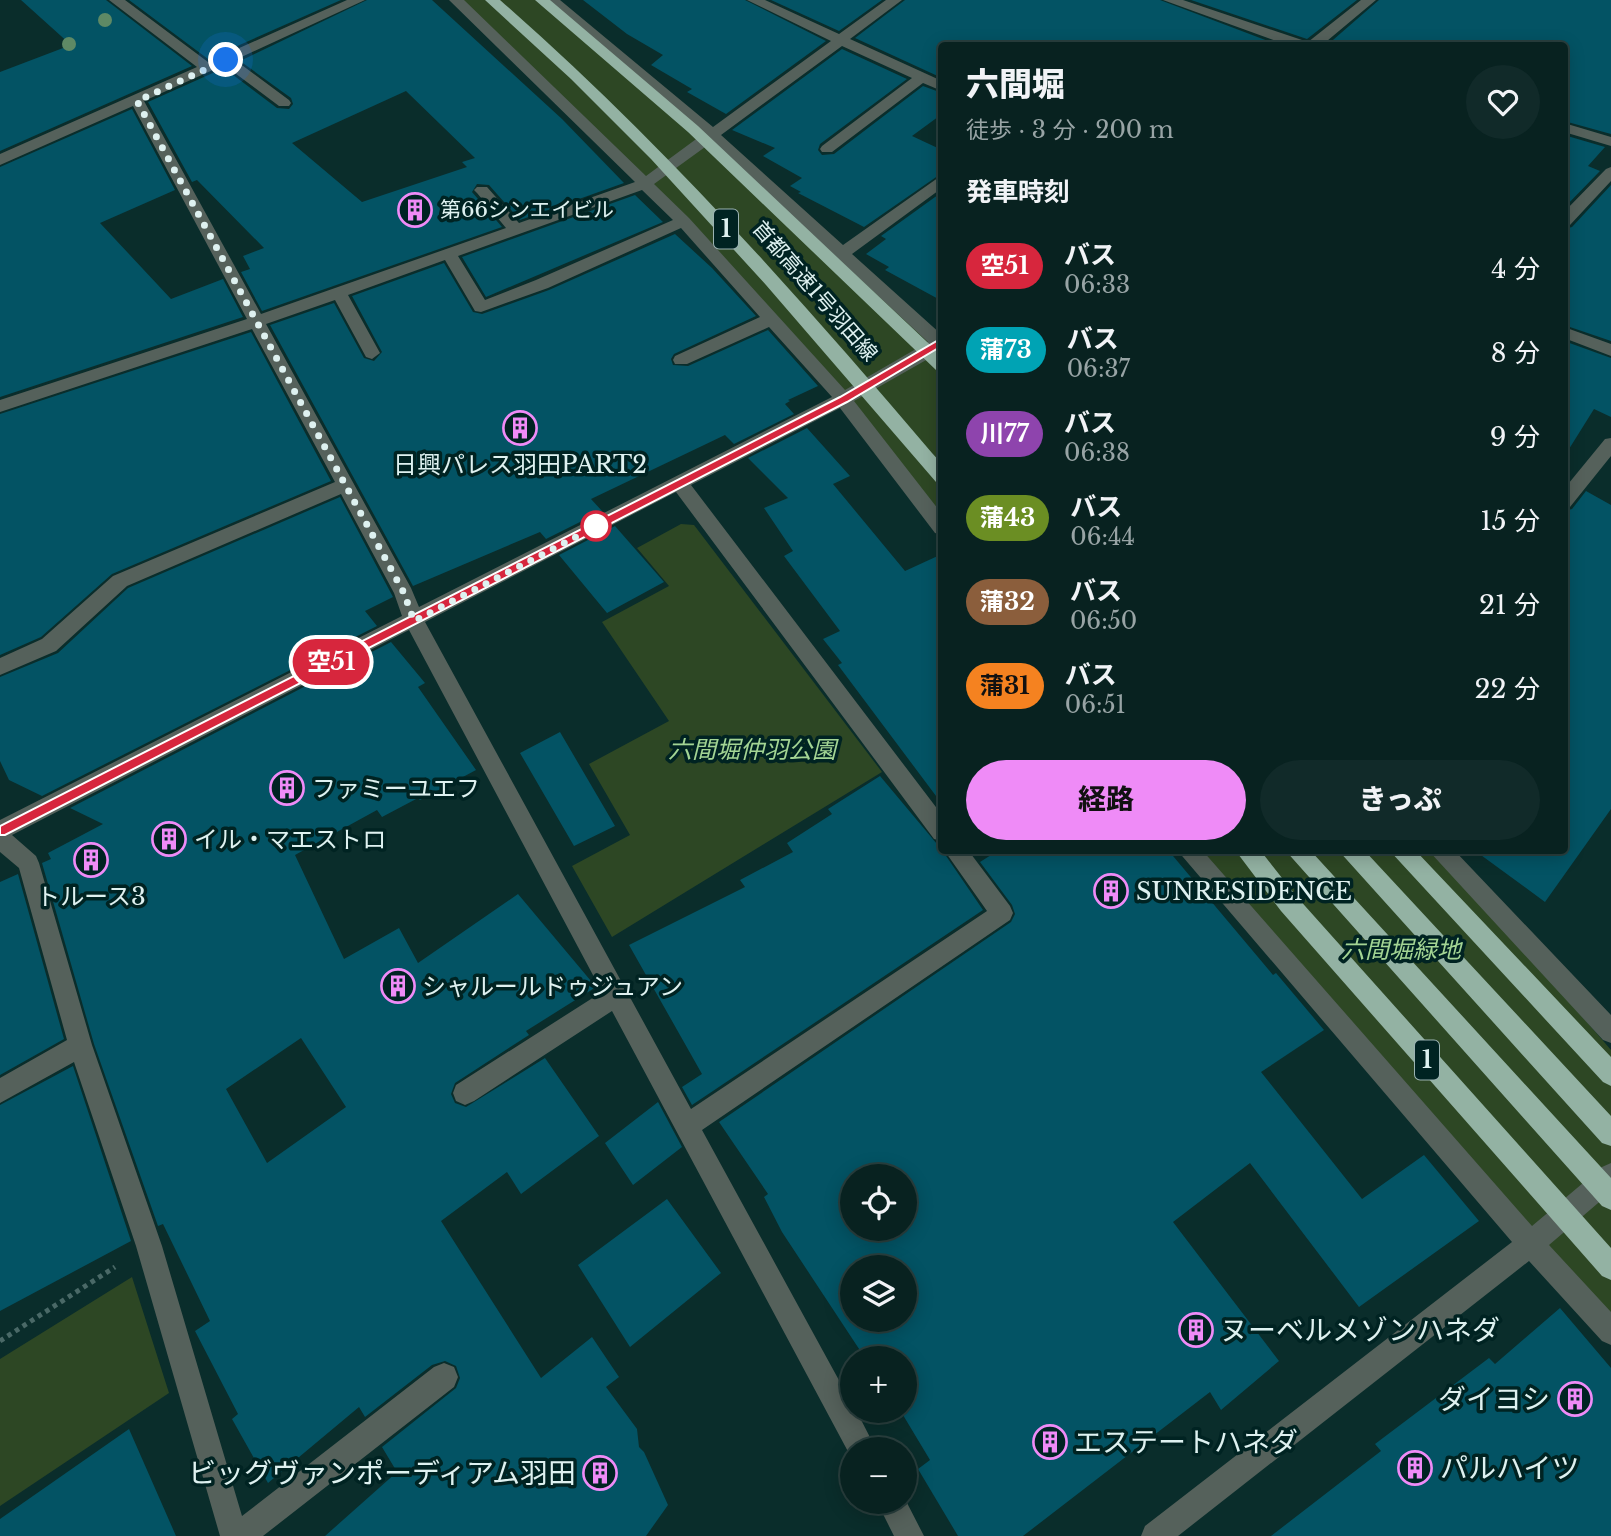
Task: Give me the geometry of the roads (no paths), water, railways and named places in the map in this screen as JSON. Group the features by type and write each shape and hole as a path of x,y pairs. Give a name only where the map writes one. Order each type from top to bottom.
{"highway":[{"name":"首都高速1号羽田線","path":"492,0 547,46 651,149 741,246 937,471"},
{"name":"首都高速1号羽田線","path":"542,0 693,129 938,362"},
{"name":"1","path":"1249,854 1289,904 1611,1267"},
{"path":"1300,854 1611,1197"},
{"path":"1353,854 1611,1134"},
{"path":"1404,854 1611,1074"}],"street":[{"path":"116,0 208,68"},
{"path":"0,160 359,0"},
{"path":"456,0 683,221 844,400 938,523"},
{"path":"552,0 713,135 938,340"},
{"path":"754,0 938,85"},
{"path":"0,406 258,321 645,184 895,0"},
{"path":"1170,0 1303,42"},
{"path":"1316,42 1369,0"},
{"path":"226,60 284,103"},
{"path":"827,149 921,78"},
{"path":"137,101 404,593 414,621 615,996 855,1437"},
{"path":"1568,128 1611,142"},
{"path":"1568,218 1611,172"},
{"path":"842,254 938,183"},
{"path":"482,190 516,230"},
{"path":"449,254 481,307 542,284 683,221"},
{"path":"338,293 372,353"},
{"path":"681,360 771,319"},
{"path":"1568,334 1611,350"},
{"path":"0,831 844,400 938,345"},
{"path":"1568,497 1611,444"},
{"path":"680,484 938,827"},
{"path":"0,667 49,645 120,581 346,485"},
{"path":"0,838 27,863 80,1045 149,1246 234,1536"},
{"path":"687,1126 1002,913 959,854"},
{"path":"1191,854 1611,1332"},
{"path":"1443,854 1611,1032"},
{"path":"465,1093 615,996"},
{"path":"0,1091 80,1045"},
{"path":"1155,1536 1531,1244 1611,1176"},
{"path":"240,1536 444,1377"},
{"path":"898,1514 910,1536"}],"place":[{"name":"第66シンエイビル","path":"415,210"},
{"name":"日興パレス羽田PART2","path":"520,428"},
{"name":"ファミーユエフ","path":"287,788"},
{"name":"イル・マエストロ","path":"169,839"},
{"name":"トルース3","path":"91,860"},
{"name":"SUNRESIDENCE","path":"1111,891"},
{"name":"シャルールドゥジュアン","path":"398,986"},
{"name":"ヌーベルメゾンハネダ","path":"1196,1330"},
{"name":"ダイヨシ","path":"1575,1399"},
{"name":"エステートハネダ","path":"1050,1442"},
{"name":"パルハイツ","path":"1415,1468"},
{"name":"ビッグヴァンポーディアム羽田","path":"600,1473"}],"park label":[{"name":"六間堀仲羽公園","path":"752,749"},
{"name":"六間堀緑地","path":"1401,949"}]}
